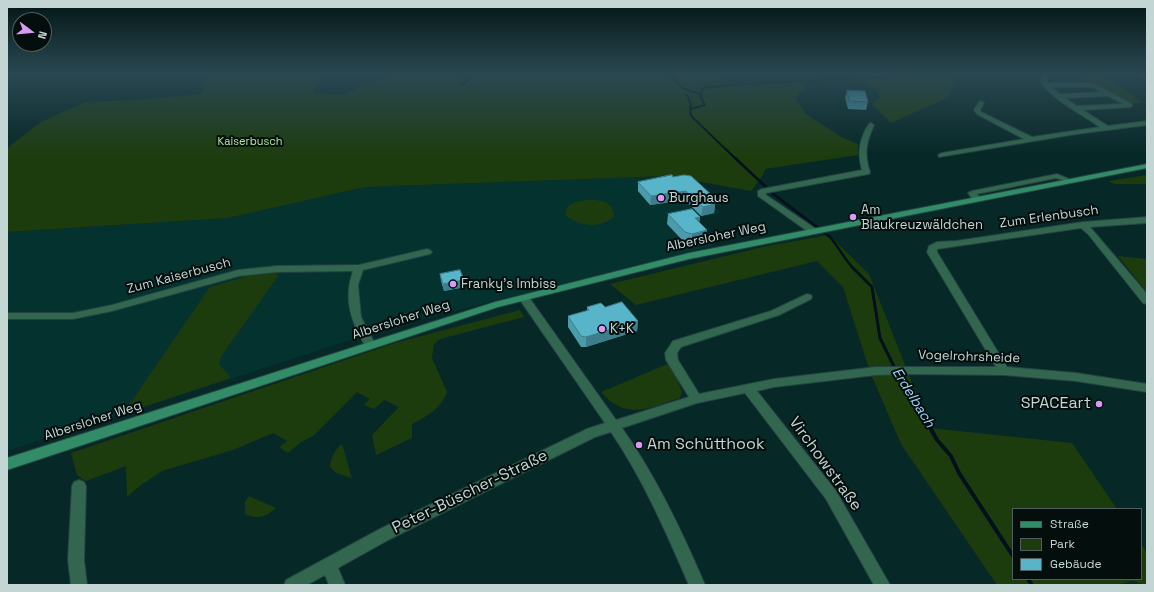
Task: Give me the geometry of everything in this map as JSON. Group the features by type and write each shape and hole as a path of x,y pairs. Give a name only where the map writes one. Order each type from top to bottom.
{"main road":[{"name":"Albersloher Weg","path":"7,464 370,344 495,305 689,256 1147,166"}],"street":[{"path":"1065,101 1108,129"},
{"path":"1076,108 1130,105 1122,101"},
{"path":"981,103 976,110 979,113 1032,140"},
{"path":"942,155 1147,123"},
{"path":"818,230 762,196 762,192 866,172 863,163 862,143 871,125"},
{"name":"Zum Erlenbusch","path":"1004,371 975,326 932,252 932,248 937,245 956,244 1083,225 1147,220"},
{"path":"1083,225 1091,232 1147,301"},
{"name":"Zum Kaiserbusch","path":"7,316 73,316 112,308 238,273 277,269 359,268 427,252"},
{"path":"359,268 352,285 356,317 370,344"},
{"path":"696,399 672,360 671,353 677,344 775,313 807,297"},
{"path":"524,298 629,448 664,510 697,585"},
{"name":"Vogelrohrsheide","path":"613,425 696,399 748,388 823,376 881,371 1004,371 1076,377 1147,388"},
{"name":"Virchowstraße","path":"748,388 831,495 882,585"},
{"name":"Peter-Büscher-Straße","path":"292,585 329,564 505,475 591,433 613,425"},
{"path":"79,486 76,560 79,585"},
{"path":"329,564 338,585"}],"shaded area":[{"path":"668,176 687,179 721,213 694,219 696,228 713,246 394,326 7,451 7,232 228,218 365,187"}],"green space":[{"name":"Kaiserbusch","path":"120,101 797,101 806,114 841,137 858,144 858,155 765,169 763,175 751,191 668,176 365,187 228,218 7,232 7,148 41,122 85,102"},
{"path":"876,101 941,101 891,123 872,104"},
{"path":"1126,101 1140,101 1143,103 1131,103"},
{"path":"1147,175 1147,184 1114,184 1108,181"},
{"path":"587,200 605,202 611,207 614,216 603,223 590,225 577,222 566,215 568,207 572,203"},
{"path":"829,235 869,274 930,428 1072,443 1116,508 1012,508 1012,580 1142,580 1142,546 1147,553 1147,585 1132,581 1116,585 997,585 901,444 870,372 843,287 817,261 636,305 610,284 767,246"},
{"path":"1118,256 1147,259 1147,292"},
{"path":"277,273 278,276 222,355 219,364 231,378 131,411 129,405 210,287 249,276"},
{"path":"520,310 524,317 440,339 434,344 432,358 447,392 444,398 433,411 412,424 412,438 376,455 372,435 399,407 384,400 374,409 364,405 370,399 357,392 313,436 301,442 288,453 279,447 287,441 273,433 233,450 162,471 141,485 127,497 126,466 86,481 77,475 71,453 395,343"},
{"path":"670,363 682,391 680,398 638,410 619,407 601,392"},
{"path":"342,444 352,478 336,473 330,467 333,454"},
{"path":"249,496 276,508 269,514 261,517 249,516 245,514 245,502"}],"building":[{"path":"850,101 868,101 868,102"},
{"path":"672,175 673,177 684,175 691,176 715,198 710,199 715,204 703,207 686,191 651,196 638,182"},
{"path":"692,209 700,217 695,218 707,230 692,234 685,232 668,214"},
{"path":"460,270 464,280 443,284 440,274"},
{"path":"622,302 638,321 586,337 581,336 568,316 589,310 587,307 601,303 605,307"}],"waterway":[{"path":"690,101 691,104 690,109"},
{"name":"Erdelbach","path":"690,109 705,105 703,101"},
{"name":"Erdelbach","path":"690,109 691,116 736,159"},
{"name":"Erdelbach","path":"735,158 766,187"},
{"name":"Erdelbach","path":"772,193 830,237 853,268"},
{"name":"Erdelbach","path":"853,268 872,287 880,338 910,399 920,409"},
{"name":"Erdelbach","path":"920,409 937,440 951,456 959,473 1012,554"},
{"name":"Erdelbach","path":"1029,580 1032,585"}],"place":[{"name":"Burghaus","path":"661,198"},
{"name":"Am Blaukreuzwäldchen","path":"853,217"},
{"name":"Franky's Imbiss","path":"453,284"},
{"name":"K+K","path":"602,329"},
{"name":"SPACEart","path":"1099,404"},
{"name":"Am Schütthook","path":"639,445"}]}
